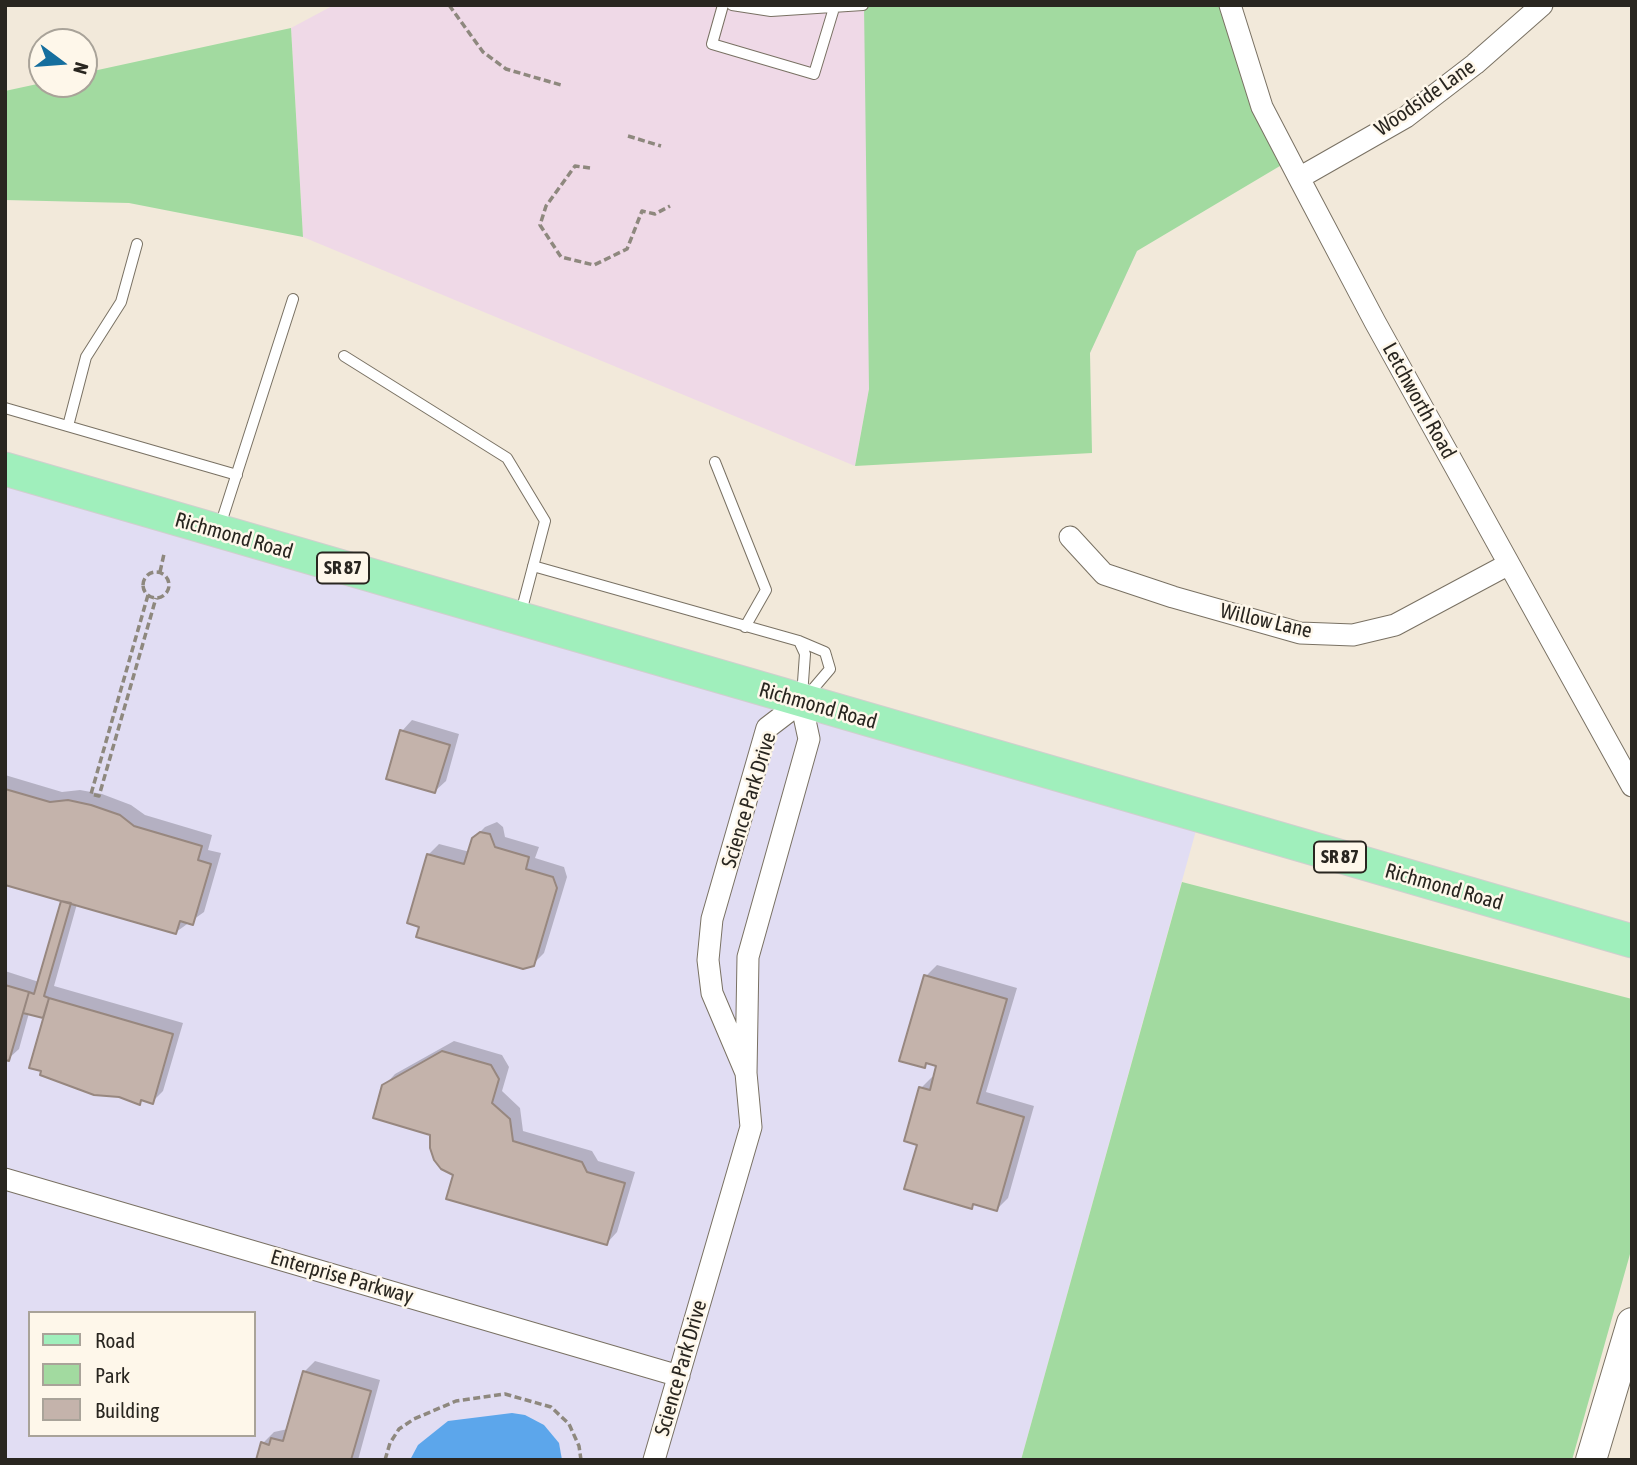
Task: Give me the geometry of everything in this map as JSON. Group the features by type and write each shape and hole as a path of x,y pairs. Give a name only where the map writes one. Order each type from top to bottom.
{"main road":[{"name":"Richmond Road","path":"5,469 1632,941"}],"street":[{"name":"Letchworth Road","path":"1230,5 1262,107 1632,786"},
{"name":"Woodside Lane","path":"1299,178 1406,117 1475,64 1542,5"},
{"name":"Willow Lane","path":"1070,537 1104,574 1300,634 1353,635 1395,625 1509,564"},
{"name":"Science Park Drive","path":"654,1460 751,1127 746,1073 748,957 809,739 801,702 767,728 712,919 708,960 712,993 746,1073"},
{"name":"Enterprise Parkway","path":"5,1179 679,1376"},
{"path":"1591,1460 1632,1322"}],"lane":[{"path":"723,5 712,44 814,74 834,8"},
{"path":"733,5 834,8 863,5"},
{"path":"68,426 86,357 121,302 137,244"},
{"path":"219,531 293,299"},
{"path":"344,356 507,458 545,521 519,619"},
{"path":"5,408 237,475"},
{"path":"715,461 766,590 745,627"},
{"path":"533,566 799,641 825,652 830,669 801,702"},
{"path":"799,641 805,654 801,702"}],"path":[{"path":"449,5 484,52 506,69 561,85"},
{"path":"628,136 661,146"},
{"path":"590,168 575,166 547,206 540,225 561,257 594,265 627,249 642,211 654,214 670,206"},
{"path":"160,573 164,554"},
{"path":"160,573 167,580 168,588 164,595 156,598 148,595 144,589 144,581 149,574 160,573"},
{"path":"148,595 91,794 99,796 156,598"},
{"path":"385,1460 390,1443 399,1429 429,1411 456,1401 505,1394 551,1407 569,1424 579,1446 581,1460"}],"shaded area":[{"path":"334,5 1190,5 1232,184 1137,251 1090,353 869,389 855,466 303,237 291,28"},
{"path":"5,469 1200,816 1021,1460 5,1460"}],"green space":[{"path":"864,5 1230,5 1290,160 1137,251 1090,353 1092,453 855,466 869,389"},
{"path":"291,28 303,237 129,203 5,200 5,91 28,86 28,98 98,98 98,70"},
{"path":"1182,882 1632,999 1632,1247 1572,1460 1021,1460"}],"water":[{"path":"512,1413 525,1415 544,1425 559,1443 562,1460 410,1460 418,1445 448,1421"}],"building":[{"path":"400,730 450,745 435,793 386,779"},
{"path":"5,789 50,802 68,800 91,805 120,815 134,826 202,846 198,860 211,864 193,925 180,921 176,934 5,885"},
{"path":"480,832 490,834 495,847 529,857 526,869 553,877 557,888 534,966 523,969 416,937 419,927 407,923 427,854 464,864 472,838"},
{"path":"61,901 71,903 44,996 49,998 43,1018 23,1013 29,992 34,994"},
{"path":"924,975 1007,999 977,1103 1024,1117 997,1211 973,1204 972,1209 904,1189 917,1145 904,1141 919,1087 930,1090 936,1066 926,1063 925,1068 899,1061"},
{"path":"5,985 29,992 9,1061 5,1060"},
{"path":"49,998 173,1034 153,1104 141,1100 140,1105 119,1097 94,1095 40,1075 41,1071 29,1068"},
{"path":"442,1051 491,1065 499,1079 492,1103 510,1119 513,1141 582,1162 587,1172 625,1183 607,1245 446,1199 453,1175 441,1169 434,1160 430,1135 373,1118 382,1085"},
{"path":"303,1371 371,1391 351,1460 256,1460 261,1442 269,1445 271,1438 283,1441"}]}
